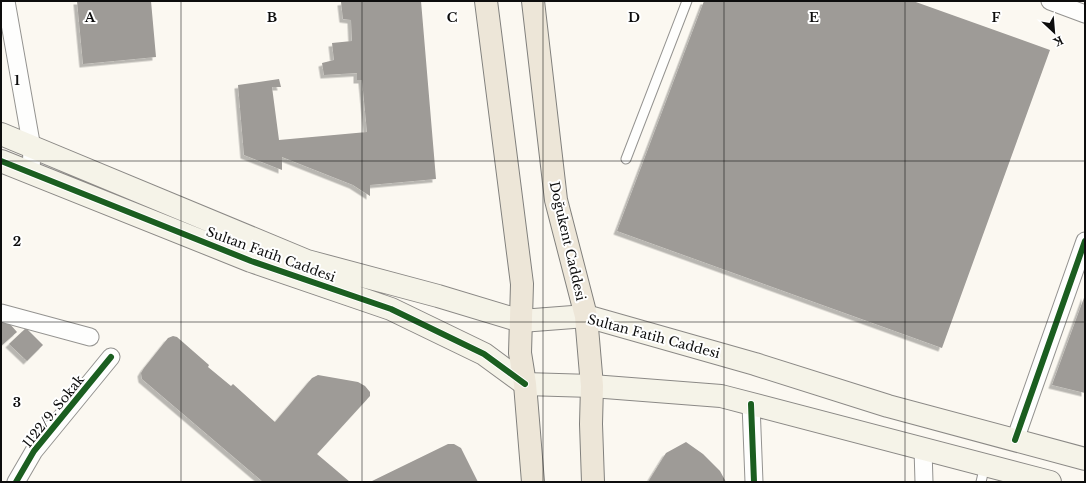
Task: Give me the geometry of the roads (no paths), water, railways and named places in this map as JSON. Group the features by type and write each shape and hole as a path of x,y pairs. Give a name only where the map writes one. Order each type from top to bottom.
{"main road":[{"path":"486,1 522,284 520,353 525,384 533,482"},
{"name":"Doğukent Caddesi","path":"532,1 556,200 586,316 592,386 591,424 593,482"},
{"name":"Sultan Fatih Caddesi","path":"1,134 306,261 438,296 522,321 586,316 755,364 888,406 1085,459"},
{"name":"Sultan Fatih Caddesi","path":"1,161 251,261 391,309 484,354 525,384"},
{"path":"525,384 592,386 721,396 923,449 983,473 1050,482"}],"street":[{"path":"6,1 32,148 31,173"},
{"path":"1050,1 1085,14"},
{"path":"1015,440 1085,242"},
{"path":"1,313 90,337"},
{"name":"1122/9. Sokak","path":"16,482 34,451 111,357"},
{"path":"751,404 754,482"},
{"path":"923,449 924,482"}],"lane":[{"path":"626,159 686,1"}]}
